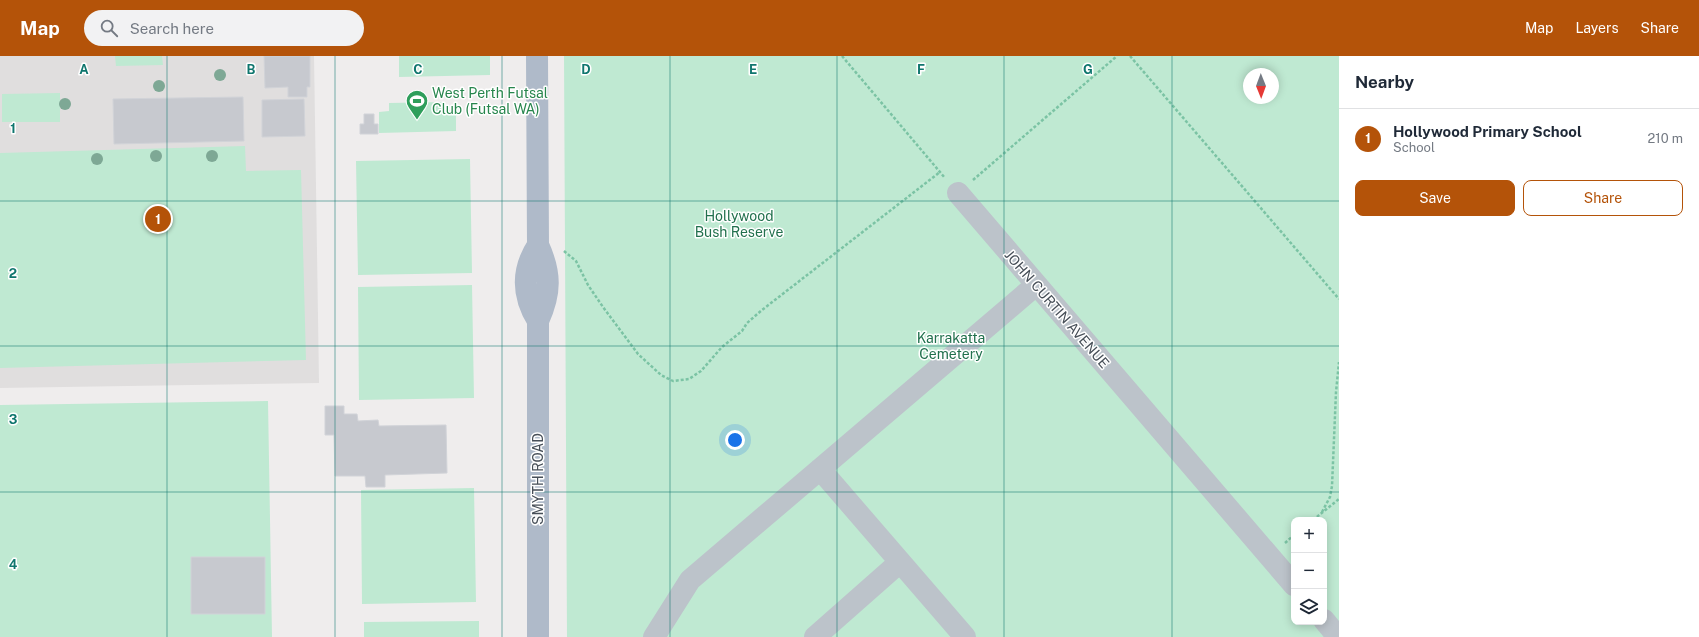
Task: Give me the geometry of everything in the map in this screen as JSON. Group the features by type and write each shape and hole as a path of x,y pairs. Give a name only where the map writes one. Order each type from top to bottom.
{"main road":[{"name":"SMYTH ROAD","path":"537,56 538,243 546,260 549,284 548,297 538,321 538,637"}],"lane":[{"name":"JOHN CURTIN AVENUE","path":"958,193 1291,582"},
{"path":"654,637 690,580 1036,285"},
{"path":"820,469 965,637"},
{"path":"815,637 900,562"},
{"path":"1327,624 1338,637"}],"path":[{"path":"842,56 958,193 1117,56"},
{"path":"1130,56 1339,299"},
{"path":"538,243 559,247 576,261 596,296 638,354 661,375 673,381 689,379 701,371 722,347 742,331 747,323 762,310 940,172"},
{"path":"1322,512 1330,497 1332,486 1336,392 1339,362"},
{"path":"1316,517 1339,499"}],"shaded area":[{"path":"0,56 314,56 319,383 0,388"}],"green space":[{"path":"115,56 162,56 163,65 116,66"},
{"path":"399,56 490,56 490,75 399,77"},
{"name":"Karrakatta Cemetery","path":"564,56 1339,56 1339,637 567,637"},
{"path":"60,93 60,122 2,122 2,94"},
{"name":"West Perth Futsal Club (Futsal WA)","path":"445,102 445,110 456,110 456,131 379,133 379,112 389,111 389,103"},
{"path":"245,146 246,171 301,170 306,360 0,368 0,153"},
{"path":"470,159 472,273 358,275 356,161"},
{"path":"472,285 474,398 359,400 358,287"},
{"path":"268,401 272,637 0,637 0,405","holes":["191,557 264,557 265,614 191,614"]},
{"path":"474,488 476,602 362,604 361,490"},
{"path":"479,621 479,637 364,637 364,622"}],"building":[{"path":"264,56 310,56 310,87 307,87 307,97 288,97 288,87 265,88"},
{"path":"243,97 244,141 114,144 113,99"},
{"path":"304,99 305,136 262,137 262,100"},
{"path":"364,114 374,114 374,124 378,124 378,134 360,134 360,124 364,124"},
{"path":"325,406 344,406 344,414 357,414 358,421 378,420 379,426 446,425 447,473 385,475 385,487 366,487 365,476 335,476 334,435 325,435"},
{"path":"191,557 265,557 265,614 191,614"}],"place":[{"name":"West Perth Futsal Club (Futsal WA)","path":"417,120"},
{"name":"Hollywood Primary School","path":"158,219"}],"park label":[{"name":"Hollywood Bush Reserve","path":"739,224"}]}
